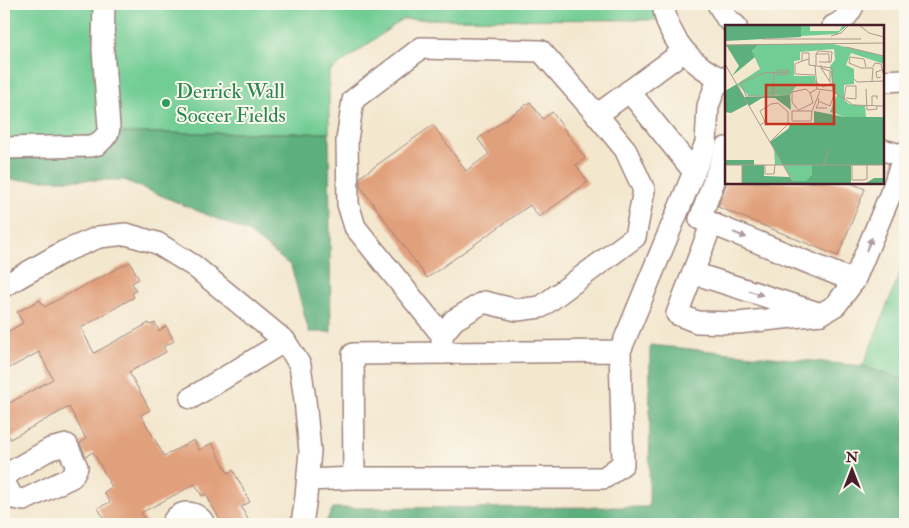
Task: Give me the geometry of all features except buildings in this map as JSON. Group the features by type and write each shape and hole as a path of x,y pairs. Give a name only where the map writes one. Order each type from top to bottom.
{"street":[{"path":"4,148 90,146 98,144 108,133 109,121 103,50 104,4"},
{"path":"308,480 354,478 604,478 623,464 620,351 706,143 708,106 723,79 700,66 684,51 668,24 663,4"},
{"path":"718,4 727,19 735,25"},
{"path":"836,25 848,16 854,4"},
{"path":"421,48 541,51 625,149 644,190 635,237 541,307 517,310 484,302 454,320 442,344 355,227 348,204 346,140 353,100 421,48"},
{"path":"596,114 684,51"},
{"path":"884,81 905,74"},
{"path":"629,91 694,172"},
{"path":"712,224 678,314 697,322 738,323 821,314 836,305 854,281 890,196 904,154 884,150"},
{"path":"725,151 700,219 854,281"},
{"path":"4,286 62,252 99,237 126,234 157,243 194,266 285,341 300,365 310,450 302,524"},
{"path":"693,273 821,314"},
{"path":"191,398 285,341"},
{"path":"354,478 353,354 442,344 620,351"},
{"path":"172,524 178,516 184,513 191,513 198,516 204,524"}],"green space":[{"name":"Derrick Wall Soccer Fields","path":"4,4 663,4 667,20 403,19 329,72 329,133 108,133 4,148"},
{"path":"108,133 329,133 331,332 309,332 291,266 248,232 124,180 4,180 4,148"},
{"path":"905,260 905,380 863,366"},
{"path":"650,345 863,366 905,380 905,524 325,524 333,508 649,507"}],"place":[{"name":"Derrick Wall Soccer Fields","path":"166,103"}]}
